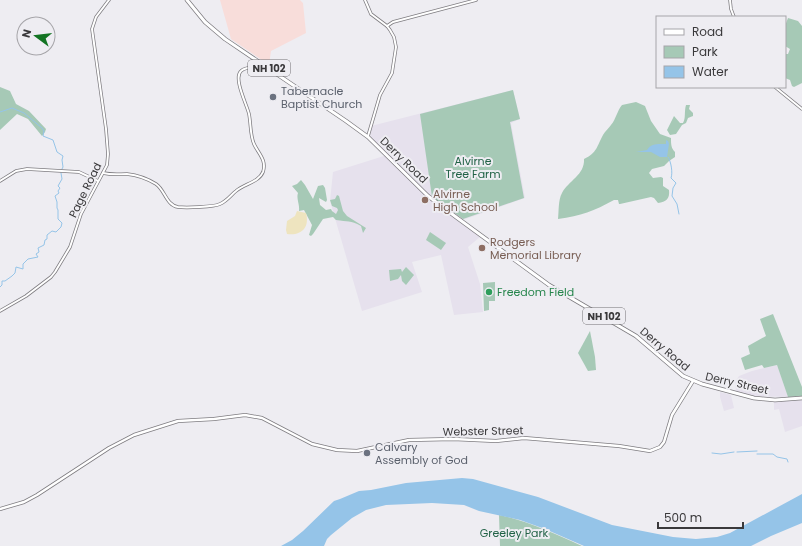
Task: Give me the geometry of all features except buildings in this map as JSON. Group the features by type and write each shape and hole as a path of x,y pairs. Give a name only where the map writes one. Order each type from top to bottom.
{"main road":[{"name":"Derry Road","path":"188,0 198,14 214,30 367,135 420,189 456,217 549,285 636,336 674,369 693,381"},
{"name":"Webster Street","path":"0,509 24,502 37,496 59,480 122,441 141,432 174,422 245,415 255,415 307,442 330,450 357,450 419,439 496,441 530,439 619,446 645,451 654,450 660,447 665,439 674,412 693,381"},
{"name":"Derry Street","path":"693,381 726,392 756,399 775,400 802,398"}],"street":[{"name":"Page Road","path":"0,311 26,296 51,277 55,272 70,247 79,218 107,165 108,154 92,29 96,17 109,0"},
{"path":"365,0 371,14 387,26 393,35 395,42 394,66 391,75 380,95 367,135"},
{"path":"387,26 394,22 476,0"},
{"path":"730,0 734,16"},
{"path":"258,67 261,63"},
{"path":"103,172 114,175 133,175 150,181 160,187 171,204 178,207 214,206 226,201 240,188 258,179 264,170 263,159 253,142 248,113 241,92 239,74 242,70 266,67"},
{"path":"776,88 802,109"},
{"path":"0,181 16,172 26,169 79,172 98,181"}],"shaded area":[{"path":"220,0 300,0 303,3 306,33 271,51 269,65 231,39"},
{"name":"Alvirne High School","path":"513,90 520,119 511,123 525,198 460,221 480,237 468,247 480,284 483,312 454,315 441,255 412,262 422,292 362,311 330,201 333,172 387,155 370,136 371,126"},
{"path":"777,365 788,397 754,396 736,392 735,382 739,376"},
{"path":"720,392 731,395 734,408 724,411"},
{"path":"802,400 802,426 785,432 779,409 774,410 774,402"}],"green space":[{"path":"788,18 798,21 802,26 802,83 794,87 792,86 790,80 786,78 786,54 788,54 790,49 786,47 786,23"},
{"path":"0,87 10,91 16,104 29,111 46,129 42,136 28,119 17,114 0,130"},
{"name":"Alvirne Tree Farm","path":"513,90 520,119 510,122 524,198 463,219 432,197 420,114"},
{"path":"636,102 645,106 651,121 660,134 671,138 675,157 664,166 652,169 649,173 653,178 663,178 663,186 669,190 668,198 663,202 658,203 651,197 620,204 618,200 614,200 587,212 558,219 559,202 561,196 565,189 579,174 584,165 584,159 592,154 596,149 604,134 613,123 622,105"},
{"path":"686,105 690,105 689,109 693,113 693,116 688,118 686,123 682,125 676,134 670,135 667,130 674,116 680,123 683,123"},
{"path":"301,180 313,199 318,186 323,185 327,200 326,202 319,198 320,205 326,210 331,209 336,214 338,210 332,206 330,200 335,199 337,195 339,196 343,211 347,216 366,228 363,233 361,226 351,222 336,220 333,217 323,219 313,234 311,236 309,235 312,225 304,210 299,211 297,197 298,193 292,186"},
{"path":"430,232 446,243 441,250 426,240"},
{"path":"406,267 414,275 406,285 402,281 401,275 398,279 390,281 389,270 401,269 402,272"},
{"name":"Freedom Field","path":"495,282 495,301 489,301 489,310 484,311 483,283"},
{"path":"773,314 802,387 802,396 788,397 777,365 764,368 762,365 745,370 741,358 750,354 748,346 766,336 760,319"},
{"path":"590,331 596,370 588,371 578,353"},
{"name":"Greeley Park","path":"499,515 531,524 582,546 500,546"}],"sand":[{"path":"297,211 306,213 307,223 300,232 296,234 287,234 287,221 295,216"}],"water":[{"path":"666,140 669,144 667,157 660,157 651,152 636,152 647,150 655,144 666,144"},
{"path":"462,478 473,479 538,497 612,525 673,537 696,539 717,537 730,533 802,494 802,523 751,546 584,546 520,520 479,511 464,505 432,503 386,505 366,510 352,518 327,539 324,546 281,546 292,540 303,531 334,501 359,491 406,483"}],"waterway":[{"path":"0,112 12,108 24,113 42,128 44,131 43,136 53,140 57,152 63,156 62,169"},
{"path":"668,157 672,173 671,178 676,183 673,188 672,196 677,204 679,214"},
{"path":"0,287 2,285 2,281 5,281 15,273 16,267 23,269 23,264 28,259 38,257 36,254 39,252 38,248 44,245 47,235 52,231 56,232 61,227 62,223 58,219 57,202 55,196 59,193 58,191 60,188 58,186 62,179 61,173"},
{"path":"737,452 757,451"},
{"path":"712,453 721,454 734,452"},
{"path":"757,454 773,454 777,457 787,459 788,462"}],"place":[{"name":"Tabernacle Baptist Church","path":"273,97"},
{"name":"Alvirne High School","path":"425,200"},
{"name":"Rodgers Memorial Library","path":"482,248"},
{"name":"Freedom Field","path":"489,292"},
{"name":"Calvary Assembly of God","path":"367,453"}]}
